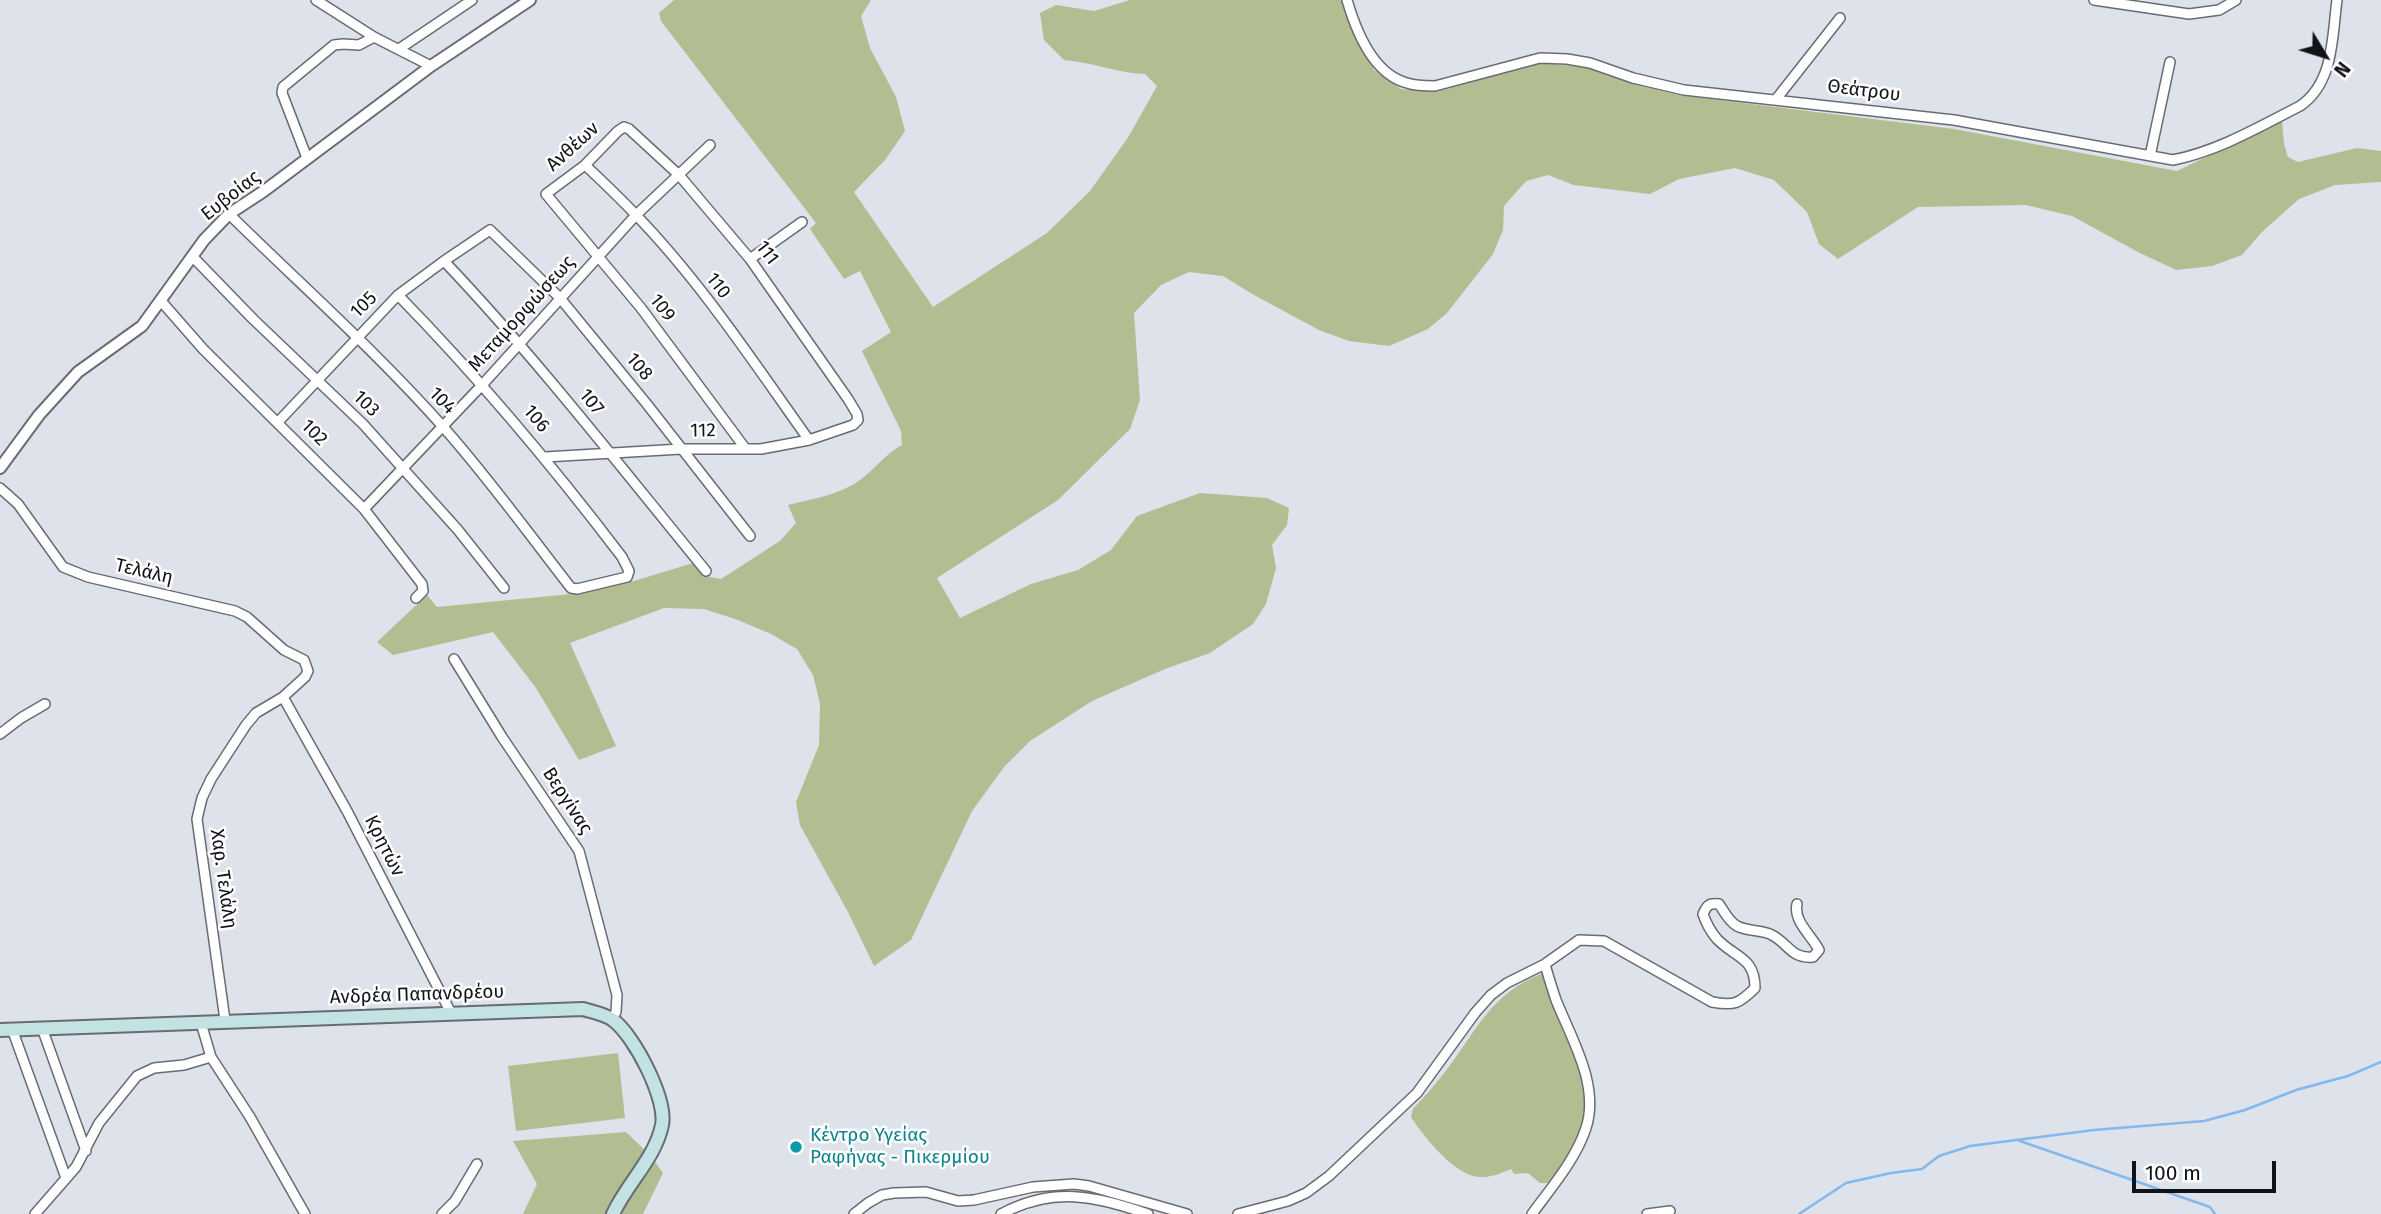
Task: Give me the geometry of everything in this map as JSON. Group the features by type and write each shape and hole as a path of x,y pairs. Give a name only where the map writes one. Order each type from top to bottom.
{"main road":[{"name":"Ανδρέα Παπανδρέου","path":"6,1029 583,1009 612,1019"},
{"path":"612,1019 629,1037 640,1057 658,1096 662,1114 662,1124 650,1155 613,1214"}],"street":[{"path":"316,0 374,37 431,66"},
{"path":"399,49 472,0"},
{"name":"Ευβοίας","path":"0,468 39,415 78,372 132,334 161,301 192,256 229,214 517,4 530,0"},
{"name":"Θεάτρου","path":"1347,0 1364,42 1379,66 1404,83 1435,86 1540,58 1567,59 1590,63 1662,86 1954,120 2173,160 2199,155 2223,145 2306,102 2319,87 2326,71 2337,0"},
{"path":"2094,0 2125,2 2189,14 2219,10 2236,0"},
{"path":"1777,99 1840,18"},
{"path":"307,158 282,93 283,87 334,45 359,45 374,37"},
{"path":"2150,156 2171,62"},
{"name":"Ανθέων","path":"546,194 585,165 624,127"},
{"name":"111","path":"624,127 679,175 750,259 848,399 858,421"},
{"name":"Μεταμορφώσεως","path":"364,509 519,345 597,256 710,145"},
{"name":"110","path":"585,165 636,215 683,269 809,440"},
{"name":"109","path":"546,194 678,355 745,448"},
{"name":"104","path":"229,214 357,337 443,426 514,512 571,588 577,589 627,577"},
{"path":"750,259 802,222"},
{"name":"105","path":"278,422 398,296 491,230"},
{"name":"108","path":"491,230 561,299 750,536"},
{"name":"103","path":"192,256 317,382 363,424 458,530 504,588"},
{"name":"107","path":"444,261 483,301 706,570"},
{"name":"106","path":"398,296 483,384 545,457 622,557 629,570 627,577"},
{"name":"102","path":"161,301 203,349 364,509 422,584 423,591 416,598"},
{"name":"112","path":"545,457 681,449 761,449 809,440 858,421"},
{"name":"Τελάλη","path":"0,488 18,504 57,561 68,570 235,611 247,617 284,650 304,660"},
{"name":"Βεργίνας","path":"454,659 502,737 579,851 617,995 616,1012 612,1019"},
{"name":"Χαρ. Τελάλη","path":"225,1020 197,820 202,798 211,779 246,725 256,713 283,697 307,675 304,660"},
{"name":"Κρητών","path":"283,697 347,811 451,1013"},
{"path":"0,734 45,704"},
{"path":"1238,1214 1288,1201 1306,1193 1329,1176 1417,1093 1491,995 1507,983 1545,964 1579,940 1604,941 1712,1002 1730,1005 1742,1001 1755,988 1755,975 1750,964 1717,939 1703,914 1706,906 1711,903 1719,904 1729,919 1738,926 1772,934 1794,953 1803,958 1813,957 1819,950 1800,922 1796,911 1797,904"},
{"path":"1532,1214 1580,1144 1587,1125 1589,1104 1580,1059 1555,998 1545,964"},
{"path":"201,1023 211,1057 250,1117 305,1214"},
{"path":"42,1028 86,1151"},
{"path":"6,1029 66,1178"},
{"path":"34,1214 76,1167 99,1122 136,1076 154,1068 184,1065 211,1057"},
{"path":"442,1214 455,1201 477,1164"},
{"path":"855,1214 867,1203 883,1195 926,1192 958,1201 1033,1187 1074,1184 1187,1214"},
{"path":"1001,1214 1045,1197 1072,1195 1096,1198 1148,1214"},
{"path":"1647,1214 1670,1211"}],"green space":[{"path":"674,0 871,0 861,16 870,48 896,97 905,131 885,160 854,192 933,307 1047,233 1090,191 1129,136 1157,86 1145,74 1064,60 1044,40 1040,13 1056,5 1094,11 1130,0 1342,0 1374,70 1401,89 1437,92 1540,63 1587,67 1641,86 1678,95 1954,129 2177,171 2282,120 2288,157 2298,162 2357,148 2381,151 2381,182 2335,185 2299,199 2262,232 2242,255 2212,266 2176,270 2072,216 2026,205 1918,207 1838,259 1819,244 1807,212 1774,180 1735,168 1679,179 1650,194 1574,185 1548,175 1526,181 1504,206 1503,230 1493,254 1447,313 1428,329 1389,346 1349,341 1319,330 1223,276 1189,272 1161,285 1134,313 1140,400 1130,429 1058,500 937,578 960,618 1031,584 1078,570 1111,550 1137,516 1200,493 1267,498 1289,508 1287,525 1272,545 1276,568 1266,604 1253,624 1210,653 1165,669 1092,701 1030,741 1004,767 972,811 911,940 874,966 800,825 796,802 819,745 820,704 813,675 797,649 771,634 704,609 664,608 570,643 616,746 579,760 536,688 493,632 393,655 377,642 427,595 437,607 571,594 634,581 693,563 704,576 721,579 780,541 796,523 788,505 825,496 852,485 902,445 901,431 862,351 891,332 860,271 844,279 810,229 816,223 661,21 659,13"},
{"path":"1543,973 1581,1071 1586,1111 1583,1128 1577,1143 1548,1183 1540,1183 1528,1173 1514,1174 1511,1169 1488,1177 1469,1175 1450,1162 1424,1135 1411,1117 1413,1109 1497,1003 1525,982"},
{"path":"618,1053 625,1118 516,1131 508,1066"},
{"path":"626,1132 650,1155 663,1173 643,1214 523,1214 537,1184 513,1141"}],"waterway":[{"path":"1799,1214 1846,1183 1922,1169 1939,1156 1970,1146 2094,1130 2204,1121 2245,1110 2296,1090 2348,1076 2381,1062"},
{"path":"2020,1141 2210,1207 2215,1214"}],"place":[{"name":"Κέντρο Υγείας Ραφήνας - Πικερμίου","path":"796,1147"}]}
